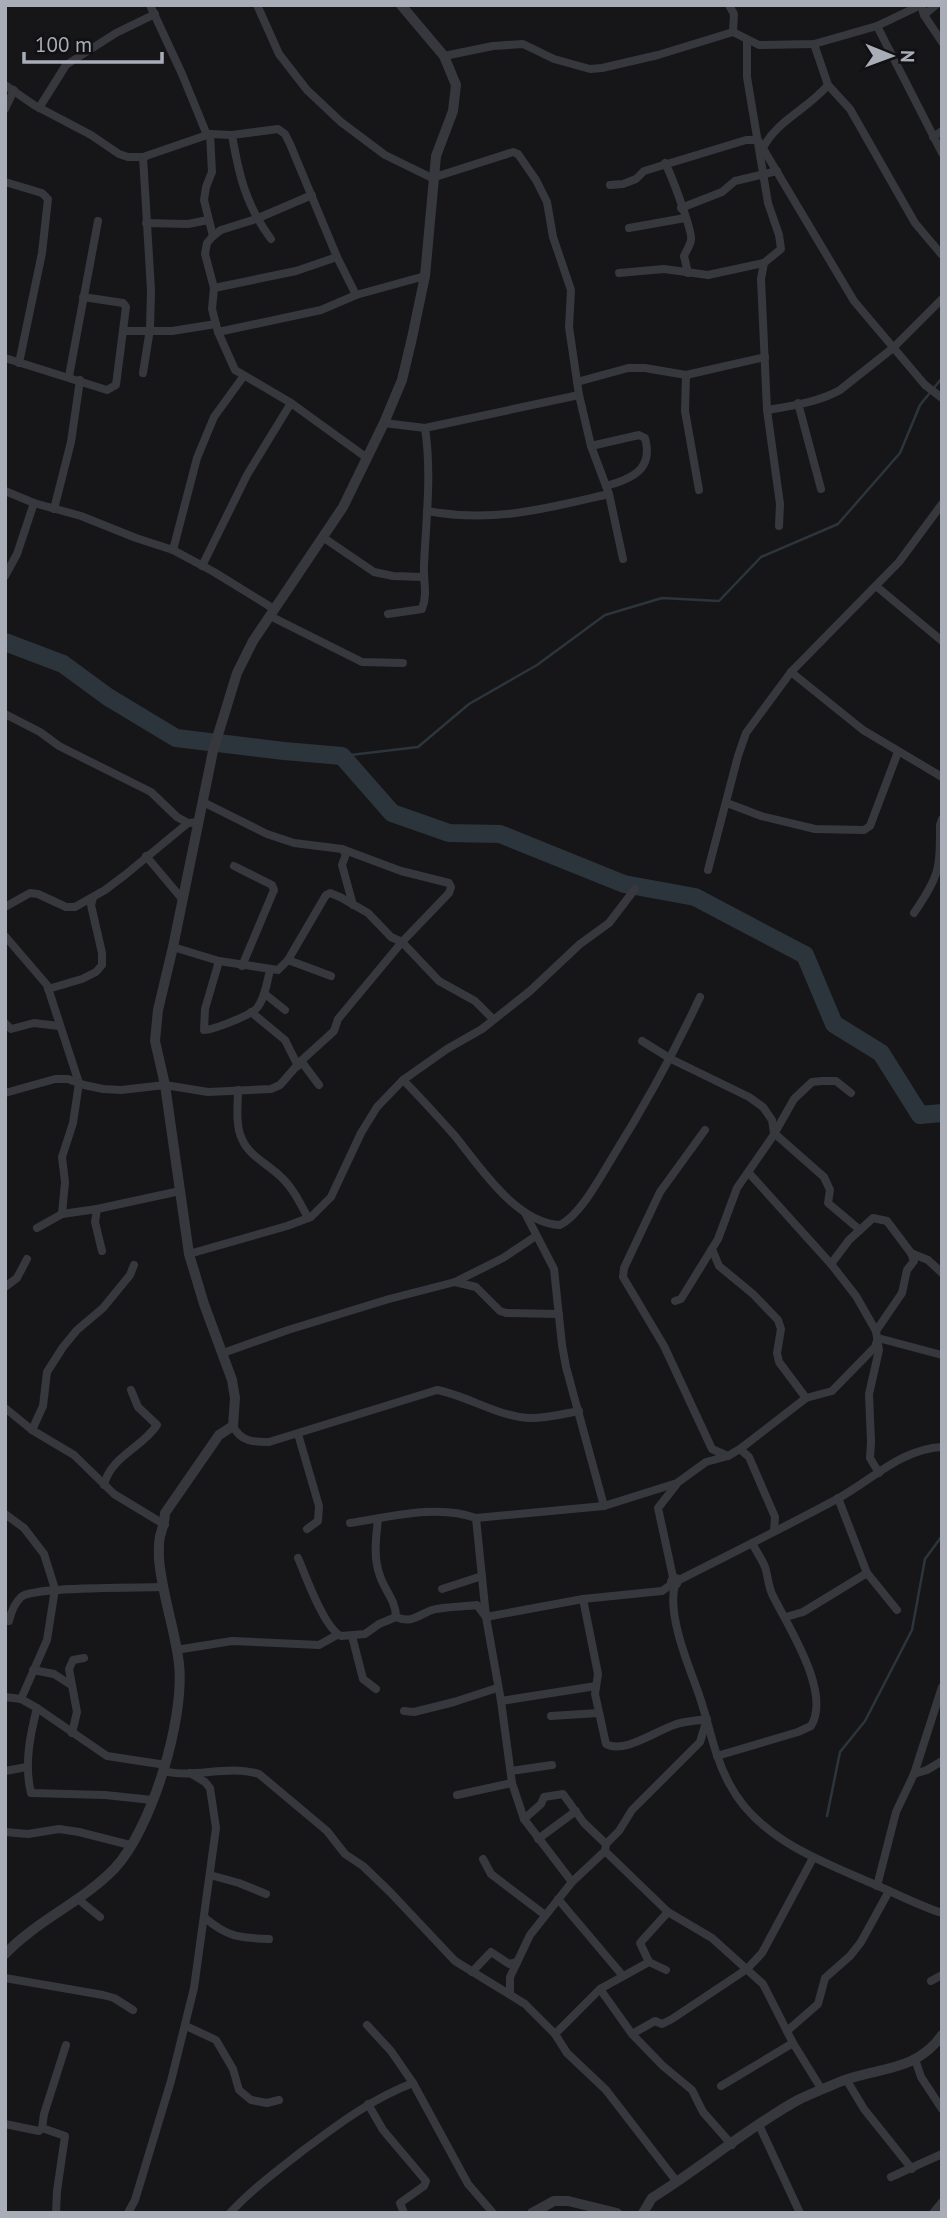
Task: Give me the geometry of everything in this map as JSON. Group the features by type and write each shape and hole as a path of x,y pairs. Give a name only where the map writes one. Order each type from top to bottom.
{"street":[{"path":"150,5 209,135 212,172 204,200 213,236"},
{"path":"257,5 279,54 307,90 341,122 384,155 432,178 508,153 518,154 521,158 547,202 553,237 571,290 569,327 579,395 591,446 607,490 623,559"},
{"path":"401,5 444,57 456,85 453,111 436,156 425,276 402,380 367,458 324,538 253,641 237,673 213,751 203,802 193,822 183,900 158,1010 155,1041 165,1085 189,1254 236,1398 233,1426 237,1434 253,1442 269,1441 437,1390 513,1416 530,1418 579,1411"},
{"path":"729,5 734,14 733,32"},
{"path":"444,57 494,46 523,44 554,59 590,69 602,68 733,32 759,45 814,44 936,5"},
{"path":"922,8 942,42"},
{"path":"39,108 66,65 116,33 155,14"},
{"path":"877,26 942,153"},
{"path":"620,273 664,269 708,275 764,263 780,249 779,235 768,203 747,77 747,40"},
{"path":"814,44 828,85 850,109 915,223 942,255"},
{"path":"5,85 39,108 128,157 143,157 209,135 278,129 285,134 290,144 337,257 356,295"},
{"path":"760,144 774,130 815,100 828,85"},
{"path":"5,109 14,90"},
{"path":"933,137 942,131"},
{"path":"232,135 239,177 256,219 271,239"},
{"path":"610,184 623,184 636,179 643,171 746,140 760,144 854,301 925,385 942,398"},
{"path":"143,157 151,290 150,329 143,373"},
{"path":"666,163 681,208 691,228 691,242 684,256 688,273"},
{"path":"681,208 722,192 735,181 777,171"},
{"path":"5,182 42,192 48,199 42,253 19,363"},
{"path":"312,195 256,219 220,230 213,236 207,243 205,254 214,288 212,309 235,370 291,403 367,458"},
{"path":"629,228 685,218"},
{"path":"146,223 188,224 208,220"},
{"path":"69,376 98,221"},
{"path":"214,288 296,271 337,257"},
{"path":"764,263 761,279 767,410 780,504 779,526"},
{"path":"124,331 217,328 321,310 356,295 425,276"},
{"path":"5,358 107,390 116,385 127,311 123,303 83,297"},
{"path":"767,410 831,395 840,390 893,348 942,299"},
{"path":"577,382 628,368 686,375 765,356"},
{"path":"686,375 685,411 699,490"},
{"path":"173,550 197,458 214,417 243,377"},
{"path":"54,509 71,442 80,380"},
{"path":"384,423 425,428 579,395"},
{"path":"202,566 247,475 291,403"},
{"path":"798,403 821,489"},
{"path":"388,614 422,609 426,593 423,577 429,458 425,428"},
{"path":"427,511 457,516 522,514 607,490 631,479 646,462 645,438 639,435 591,446"},
{"path":"5,491 173,550 272,612 362,662 403,663"},
{"path":"5,576 17,554 34,503"},
{"path":"708,870 747,733 791,672 876,586 910,548 942,504"},
{"path":"934,512 942,518"},
{"path":"324,538 374,572 423,577"},
{"path":"876,586 942,641"},
{"path":"791,672 863,730 898,752 926,765 942,777"},
{"path":"5,715 40,732 59,746 151,792 177,817 193,822"},
{"path":"726,803 761,816 815,829 864,830 870,826 898,752"},
{"path":"5,1093 55,1079 68,1079 103,1090 165,1085 208,1092 271,1089 280,1085 334,1031 338,1019 402,942 449,893 449,883 401,871 342,849 294,844 267,834 203,802"},
{"path":"914,913 935,880 940,860 942,819"},
{"path":"5,907 30,893 66,907 75,907 93,898 125,875 193,822"},
{"path":"342,849 346,854 342,865 353,905"},
{"path":"146,856 183,900"},
{"path":"234,866 272,885 274,890 242,966"},
{"path":"189,1254 308,1218 331,1197 361,1133 377,1107 403,1080 447,1049 482,1029 530,991 580,944 609,923 635,889"},
{"path":"173,947 219,961 278,970 288,960 326,895 330,893 368,914 391,937 402,942 439,981 475,1001 493,1018"},
{"path":"48,989 82,979 96,972 102,965 102,953 91,905 93,898"},
{"path":"5,936 48,989 79,1083 73,1122 62,1157 65,1182 62,1214"},
{"path":"288,960 331,976"},
{"path":"219,961 205,1009 204,1030 213,1029 257,1008 265,994 270,970"},
{"path":"265,994 285,1010"},
{"path":"403,1080 455,1137 492,1185 525,1213 555,1225 569,1221 599,1180 671,1059 700,997"},
{"path":"251,1012 285,1040 319,1085"},
{"path":"5,1023 11,1029 34,1023 59,1026"},
{"path":"642,1041 763,1107 772,1120 774,1133 824,1177 830,1189 828,1203 860,1230"},
{"path":"676,1301 681,1299 712,1249 737,1188 794,1099 812,1082 836,1081 851,1093"},
{"path":"238,1090 239,1132 242,1139 263,1163 281,1177 296,1195 308,1218"},
{"path":"705,1130 660,1192 624,1268 623,1277 664,1346 712,1449 728,1456"},
{"path":"749,1172 831,1264 856,1296 877,1334 880,1350 869,1394 872,1442 870,1458 878,1473"},
{"path":"37,1228 62,1214 180,1191"},
{"path":"97,1209 95,1222 102,1251"},
{"path":"525,1213 554,1269 562,1345 604,1506"},
{"path":"831,1264 849,1240 873,1218 887,1221 914,1261 907,1270 902,1293 877,1334 875,1347 832,1391 806,1398 740,1449 728,1456 706,1462 677,1483 658,1507 675,1582 674,1611 717,1756 730,1785 751,1814 765,1828 813,1858 942,1913"},
{"path":"223,1353 389,1299 456,1282 503,1258 536,1236"},
{"path":"712,1249 719,1266 753,1294 778,1320 781,1329 777,1353 779,1362 806,1398"},
{"path":"911,1253 928,1259 942,1273"},
{"path":"5,1287 17,1278 27,1259"},
{"path":"32,1430 43,1406 47,1372 77,1330 102,1309 130,1275 134,1265"},
{"path":"456,1282 476,1287 500,1311 506,1313 559,1314"},
{"path":"877,1334 942,1355"},
{"path":"104,1485 107,1474 118,1461 150,1436 157,1425 138,1407 131,1390"},
{"path":"5,1408 32,1430 74,1455 114,1494 165,1525"},
{"path":"5,1954 115,1868 141,1829 165,1768 179,1695 179,1665 159,1557 160,1533 165,1525 165,1513 217,1438 233,1426"},
{"path":"298,1434 319,1516 307,1530"},
{"path":"486,1617 583,1599 662,1591 838,1498 912,1453 942,1447"},
{"path":"740,1449 749,1457 775,1517 774,1531"},
{"path":"350,1522 413,1514 454,1512 476,1518 604,1506 677,1483"},
{"path":"838,1498 867,1573 897,1611"},
{"path":"5,1514 24,1528 44,1553 55,1590 47,1640 21,1699"},
{"path":"476,1518 486,1617 512,1783 524,1819 572,1882"},
{"path":"378,1519 375,1557 388,1596 396,1606 396,1617"},
{"path":"717,1756 799,1732 814,1722 816,1714 815,1688 808,1666 767,1583 765,1567 752,1543"},
{"path":"298,1558 314,1597 337,1634"},
{"path":"786,1617 803,1612 867,1573"},
{"path":"442,1589 482,1576"},
{"path":"9,1621 12,1607 23,1595 55,1590 163,1587"},
{"path":"583,1599 598,1674 598,1713 604,1741 611,1747 635,1743 675,1724 706,1719"},
{"path":"176,1650 232,1641 319,1644 337,1634 365,1634 396,1617 405,1621 432,1611 477,1605 486,1617"},
{"path":"352,1636 363,1679 376,1689"},
{"path":"72,1733 77,1712 71,1685 71,1662 84,1658"},
{"path":"33,1670 54,1674 71,1685"},
{"path":"501,1701 596,1686"},
{"path":"877,1886 896,1812 914,1774 942,1687"},
{"path":"404,1711 414,1712 497,1688"},
{"path":"5,1698 21,1699 37,1708 107,1756 165,1768 177,1774 247,1770 259,1774 327,1831 345,1854 363,1866 390,1892 455,1961 525,2004 555,2034 567,2053 606,2090 677,2182"},
{"path":"37,1708 27,1767 30,1789 35,1794 105,1795 152,1800"},
{"path":"551,1716 598,1713"},
{"path":"510,1994 510,1977 530,1935 572,1882 619,1831 632,1810 699,1742 706,1719"},
{"path":"914,1774 942,1761"},
{"path":"510,1771 552,1765"},
{"path":"5,1771 27,1767"},
{"path":"128,2213 135,2200 186,2026 210,1875 216,1828 213,1799 205,1782 187,1772"},
{"path":"457,1795 512,1783"},
{"path":"524,1819 541,1804 544,1797 562,1794 605,1847 668,1912 712,1938 770,1994 793,2043 822,2090"},
{"path":"538,1839 576,1811"},
{"path":"5,1832 28,1834 59,1829 130,1845"},
{"path":"632,2034 655,2021 662,2024 672,2019 747,1969 762,1953 813,1858"},
{"path":"483,1859 491,1874 545,1915"},
{"path":"210,1875 266,1894"},
{"path":"787,2031 818,2004 825,1978 850,1956 889,1891"},
{"path":"78,1899 100,1917"},
{"path":"558,1899 623,1976"},
{"path":"666,1970 649,1962 640,1942 668,1912"},
{"path":"204,1917 226,1934 269,1939"},
{"path":"472,1972 491,1952 509,1964 517,1962"},
{"path":"555,2034 600,1989 649,1962"},
{"path":"931,1981 942,1975"},
{"path":"5,1978 103,1994 133,2010"},
{"path":"600,1989 632,2034 663,2066 692,2090 703,2112 732,2145"},
{"path":"367,2025 391,2051 413,2083 468,2183 493,2213"},
{"path":"186,2026 216,2040 233,2069 239,2090 251,2100 267,2103 279,2100"},
{"path":"643,2213 652,2198 799,2100 846,2079 883,2071 915,2059 937,2043 942,2035"},
{"path":"721,2086 793,2043"},
{"path":"5,2124 39,2131 42,2128 66,2045"},
{"path":"915,2059 921,2077 942,2109"},
{"path":"846,2079 864,2109 912,2169"},
{"path":"230,2213 279,2169 369,2104 385,2094 413,2083"},
{"path":"369,2104 383,2130 426,2181 424,2186 400,2203 404,2213"},
{"path":"760,2125 800,2213"},
{"path":"42,2128 65,2136 56,2213"},
{"path":"891,2177 942,2154"},
{"path":"532,2213 554,2202 568,2201 617,2213"},
{"path":"933,2213 942,2202"}],"waterway":[{"path":"342,756 418,747 469,704 537,665 605,615 662,598 719,601 761,557 838,524 900,453 920,405 942,378"},
{"path":"5,642 63,664 108,697 176,738 342,756 392,813 449,833 500,834 624,884 695,897 805,955 834,1024 881,1053 920,1115 942,1113"},
{"path":"827,1816 840,1752 865,1721 912,1630 925,1559 942,1536"}]}
